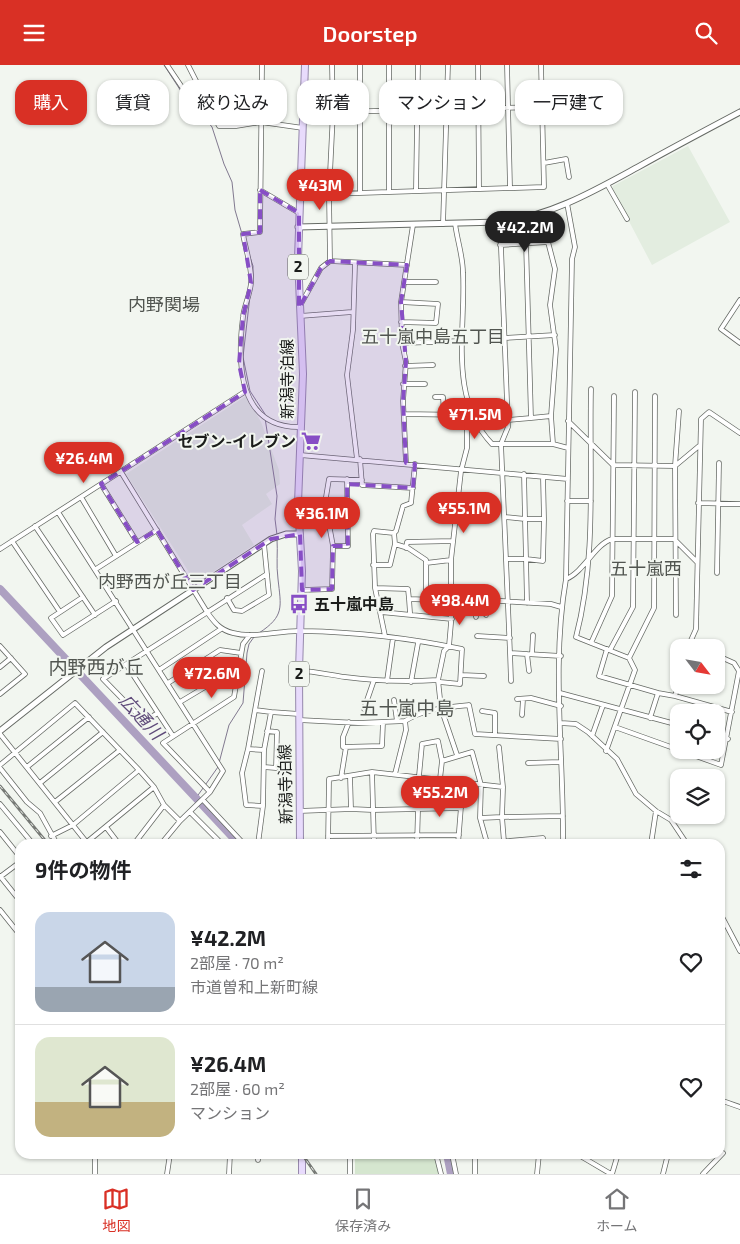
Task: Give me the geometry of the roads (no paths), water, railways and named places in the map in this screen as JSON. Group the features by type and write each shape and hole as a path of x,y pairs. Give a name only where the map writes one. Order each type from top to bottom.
{"main road":[{"name":"新潟寺泊線","path":"300,839 299,671 302,590 298,503 302,374 298,227 305,65"},
{"path":"302,1159 302,1174"}],"street":[{"path":"168,65 179,82"},
{"path":"188,65 195,80"},
{"path":"262,65 262,80"},
{"path":"332,65 332,80"},
{"path":"360,65 360,80"},
{"path":"389,65 389,80"},
{"path":"418,65 418,80"},
{"path":"447,80 448,65"},
{"path":"478,65 478,80"},
{"path":"508,65 510,187"},
{"path":"541,65 542,80"},
{"path":"505,109 515,109"},
{"path":"298,227 500,221 545,212 607,183 740,112"},
{"path":"261,125 260,232 243,234 252,283 243,316 239,364 246,391 259,413 281,426 301,427"},
{"path":"282,125 302,128"},
{"path":"330,261 329,194 332,125"},
{"path":"359,125 360,193"},
{"path":"389,125 389,192"},
{"path":"416,190 417,125"},
{"path":"443,224 446,125"},
{"path":"478,125 478,188"},
{"path":"329,194 544,187 543,125"},
{"path":"544,163 566,159 569,177"},
{"path":"607,183 627,219"},
{"path":"260,190 299,213"},
{"path":"563,839 560,762 561,607 566,579 572,259 575,247 567,203"},
{"path":"545,212 548,242 555,269 550,305 550,317 555,335 556,373 551,416 553,444"},
{"path":"500,221 508,427 501,444 511,681"},
{"path":"455,223 463,272 462,341 468,408 467,448 461,471 451,560 452,598 450,606 452,619 449,646 444,651 439,681 441,708 457,755"},
{"path":"406,463 403,385 405,366 402,343 401,302 413,225"},
{"path":"500,245 548,242"},
{"path":"526,243 531,418"},
{"path":"300,306 321,268 330,261 355,264 407,265"},
{"path":"355,264 352,312 353,330 347,375 362,485 413,488"},
{"path":"404,282 436,282"},
{"path":"740,301 721,329 740,343"},
{"path":"401,302 438,304 436,323 401,322"},
{"path":"300,316 352,312"},
{"path":"505,338 555,335"},
{"path":"402,343 462,341"},
{"path":"405,366 434,365"},
{"path":"403,385 425,385"},
{"path":"591,389 591,501 586,594 576,637 629,658 635,670 606,751"},
{"path":"0,549 246,391"},
{"path":"635,392 633,607 608,650 599,675 658,693 732,712"},
{"path":"591,643 612,596 614,396"},
{"path":"629,658 654,608 655,396"},
{"path":"435,397 443,397 444,415"},
{"path":"468,408 481,432 492,444 553,444 568,448"},
{"path":"676,615 675,466 679,411"},
{"path":"692,639 696,629 701,419 709,412 740,433"},
{"path":"404,414 467,415"},
{"path":"507,420 551,416"},
{"path":"568,421 613,465 675,466 699,446"},
{"path":"300,455 406,463 461,471 524,474 568,479"},
{"path":"717,573 719,463"},
{"path":"373,565 390,565 395,544 394,533 399,525 403,507 411,503 415,465"},
{"path":"121,472 207,612 221,629 250,635 300,631 385,636 462,649 460,684 439,681 374,680 318,671 299,671"},
{"path":"524,474 527,603"},
{"path":"507,559 543,561 542,477"},
{"path":"302,590 332,589 333,546 325,503 329,479 362,480"},
{"path":"333,546 348,546 347,479"},
{"path":"101,484 137,543"},
{"path":"81,497 116,556"},
{"path":"567,501 591,501"},
{"path":"298,503 325,503"},
{"path":"698,503 740,504"},
{"path":"58,512 223,771 210,792 180,821 165,839"},
{"path":"505,517 544,519"},
{"path":"35,526 95,615"},
{"path":"96,569 157,530"},
{"path":"385,636 375,587 373,534 374,531 394,533"},
{"path":"84,839 0,732 79,667 133,628 264,544 280,536 300,534"},
{"path":"566,579 577,573 587,561 612,539 674,539 698,562"},
{"path":"12,541 60,612"},
{"path":"406,547 407,543 453,541"},
{"path":"227,598 234,610 242,611 269,595 264,544"},
{"path":"395,544 406,547 426,560 426,598"},
{"path":"426,563 451,560"},
{"path":"158,713 144,721 103,679 266,574"},
{"path":"375,587 408,589 410,613"},
{"path":"83,597 51,618 63,635 116,601"},
{"path":"410,599 426,598 450,606"},
{"path":"452,598 561,607"},
{"path":"475,601 476,617"},
{"path":"486,615 487,602"},
{"path":"381,612 410,613 452,619"},
{"path":"159,670 221,629"},
{"path":"210,792 163,743 234,697 243,644 250,635"},
{"path":"529,671 533,635"},
{"path":"477,636 510,639"},
{"path":"387,681 393,638"},
{"path":"411,682 418,643"},
{"path":"0,646 25,674 0,694"},
{"path":"168,683 220,650 241,653"},
{"path":"510,653 561,656"},
{"path":"0,667 11,658"},
{"path":"615,727 721,765 728,739 740,671 734,663 725,659"},
{"path":"126,664 173,736"},
{"path":"262,671 242,773 246,805 263,806"},
{"path":"180,703 225,675 237,680"},
{"path":"461,675 484,676"},
{"path":"364,709 374,680"},
{"path":"560,693 670,723"},
{"path":"650,718 658,693"},
{"path":"517,699 531,699 561,706"},
{"path":"522,715 523,699"},
{"path":"394,701 397,721"},
{"path":"53,839 40,813 27,801 0,766 75,703 139,770 154,787 164,805 180,821"},
{"path":"255,710 349,722 383,722 405,721 441,708 469,705 476,734 561,739"},
{"path":"592,736 603,705"},
{"path":"259,839 263,806 264,749 272,711"},
{"path":"482,711 495,713 495,734"},
{"path":"27,767 88,717"},
{"path":"395,774 406,730 405,721"},
{"path":"340,778 346,747 344,747 343,737 349,722"},
{"path":"346,747 382,746 383,722"},
{"path":"560,723 576,724 617,759 636,793 656,811 671,820 684,839"},
{"path":"264,767 276,768 277,732 267,731"},
{"path":"40,783 103,733"},
{"path":"417,839 418,776 422,744 438,741 442,761 440,779"},
{"path":"499,747 504,839"},
{"path":"248,749 264,749"},
{"path":"55,802 120,750"},
{"path":"442,761 472,751 479,772 481,785 480,818 486,839"},
{"path":"528,763 560,762"},
{"path":"51,836 73,825 139,770"},
{"path":"372,772 374,839"},
{"path":"459,835 328,836 329,779 372,772 502,787"},
{"path":"350,776 351,809"},
{"path":"459,839 461,808 466,782"},
{"path":"92,839 154,787"},
{"path":"202,801 239,839"},
{"path":"0,804 29,839"},
{"path":"138,839 164,805"},
{"path":"299,811 461,808"},
{"path":"191,811 217,839"},
{"path":"652,839 656,811"},
{"path":"480,818 563,816"},
{"path":"106,827 115,839"},
{"path":"0,832 15,851"},
{"path":"15,866 0,877 15,895"},
{"path":"0,910 15,929"},
{"path":"725,922 740,951"},
{"path":"725,1102 740,1107"},
{"path":"95,1159 95,1174"},
{"path":"166,1173 169,1159"},
{"path":"229,1174 230,1159"},
{"path":"350,1159 350,1174"},
{"path":"437,1159 441,1174"},
{"path":"453,1159 456,1174"},
{"path":"475,1159 475,1174"},
{"path":"537,1174 538,1159"},
{"path":"586,1159 612,1174 616,1159"},
{"path":"663,1174 667,1159"},
{"path":"703,1174 717,1159"}],"waterway":[{"path":"164,65 190,105 199,111 212,127 232,182 235,210 242,234"},
{"path":"250,257 253,266 253,282"},
{"path":"250,296 243,357 250,391 265,414"},
{"path":"265,418 277,496 275,519 277,535"},
{"path":"259,633 273,621 279,610 277,539"},
{"name":"広通川","path":"0,589 234,839"},
{"path":"219,763 229,725 243,703 247,653 249,644 254,637"},
{"path":"196,798 218,767"},
{"name":"広通川","path":"448,1159 451,1174"}],"railway":[{"path":"0,786 44,839"},
{"path":"306,1159 316,1174"}],"place":[{"name":"セブン-イレブン","path":"311,441"},
{"name":"五十嵐中島","path":"299,604"}],"district":[{"name":"内野関場","path":"164,305"},
{"name":"五十嵐中島五丁目","path":"433,337"},
{"name":"五十嵐西","path":"646,569"},
{"name":"内野西が丘三丁目","path":"170,582"},
{"name":"内野西が丘","path":"96,667"},
{"name":"五十嵐中島","path":"407,708"}]}
